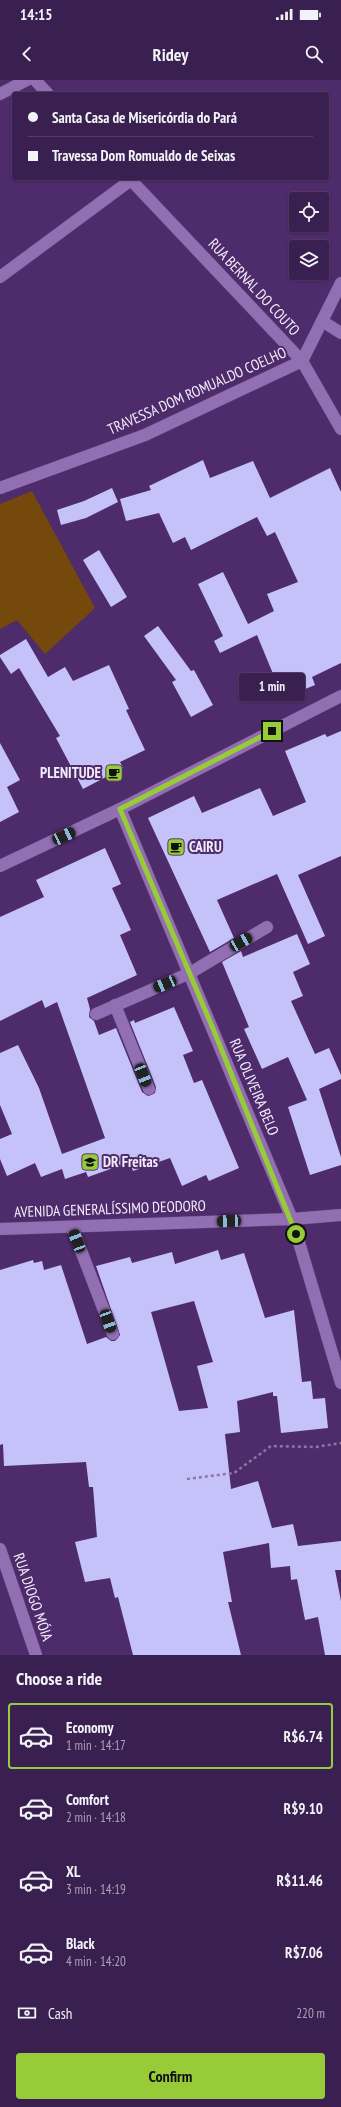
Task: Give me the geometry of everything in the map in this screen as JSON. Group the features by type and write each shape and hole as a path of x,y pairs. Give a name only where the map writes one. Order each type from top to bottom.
{"street":[{"path":"0,94 27,80"},
{"path":"35,80 46,92"},
{"path":"0,277 129,180"},
{"name":"RUA BERNAL DO COUTO","path":"131,180 302,361 341,429"},
{"name":"TRAVESSA DOM ROMUALDO COELHO","path":"0,488 145,435 302,361 341,283"},
{"path":"322,321 341,333"},
{"path":"0,866 120,809 341,696"},
{"name":"RUA OLIVEIRA BELO","path":"120,809 292,1218 341,1383"},
{"path":"96,1014 190,973 267,927"},
{"path":"115,1005 149,1089"},
{"name":"AVENIDA GENERALÍSSIMO DEODORO","path":"0,1229 72,1228 341,1215"},
{"path":"72,1228 113,1334"},
{"name":"RUA DIOGO MÓIA","path":"0,1549 36,1655"}],"path":[{"path":"187,1479 234,1473 271,1446 316,1447 341,1443"}],"shaded area":[{"path":"32,491 95,608 45,654 17,620 0,629 0,504"}],"building":[{"path":"203,460 210,478 253,461 270,498 330,468 341,492 341,663 312,677 315,685 283,698 257,635 220,653 214,641 223,636 198,584 223,572 248,624 274,611 267,594 298,582 275,532 267,536 257,517 191,550 185,537 173,543 159,513 126,521 120,499 151,490 149,486"},
{"path":"112,488 118,502 86,518 61,525 57,510 84,501"},
{"path":"99,550 127,597 111,607 83,560"},
{"path":"158,626 191,671 194,670 213,705 191,717 172,682 176,680 144,636"},
{"path":"26,639 48,677 65,667 73,681 109,665 129,709 126,710 145,750 120,762 123,768 83,789 56,738 60,736 19,668 11,674 0,657 0,655"},
{"path":"341,731 341,856 298,875 325,936 308,944 277,874 217,900 234,938 210,952 148,818 194,796 202,813 260,788 273,816 306,802 285,751 325,734 327,737"},
{"path":"0,743 20,780 7,787 19,812 0,822"},
{"path":"105,848 121,884 112,888 131,930 120,935 137,975 87,998 90,1009 89,1017 94,1021 99,1035 116,1028 142,1092 148,1096 155,1093 156,1087 130,1022 134,1020 135,1023 174,1007 193,1051 183,1055 194,1083 202,1080 239,1168 209,1181 206,1175 182,1186 170,1158 133,1171 130,1162 88,1177 86,1172 65,1179 62,1169 41,1177 35,1163 7,1176 0,1159 0,1139 12,1134 0,1105 0,1053 18,1045 39,1088 62,1154 105,1138 57,1002 45,1008 42,1000 0,1021 0,917 44,897 36,880"},
{"path":"297,934 310,964 293,972 303,996 291,1001 315,1054 329,1048 341,1075 341,1079 319,1089 341,1157 341,1165 310,1175 288,1107 307,1100 288,1057 262,1069 244,1029 249,1027 222,962 241,951 243,957"},
{"path":"218,1250 221,1260 244,1253 265,1318 294,1310 302,1382 311,1381 313,1399 325,1398 328,1428 281,1433 277,1396 273,1396 273,1392 237,1401 240,1432 225,1434 231,1489 258,1481 272,1528 293,1524 298,1546 341,1541 341,1570 335,1570 341,1601 341,1655 325,1655 318,1617 305,1620 297,1579 291,1580 290,1566 271,1568 269,1543 223,1552 232,1602 228,1602 241,1655 133,1655 118,1597 115,1598 110,1578 85,1582 75,1542 97,1537 93,1487 89,1487 86,1462 4,1466 3,1444 0,1445 0,1270 33,1260 34,1263 42,1261 44,1270 61,1265 87,1344 106,1337 111,1341 115,1341 120,1335 96,1266 130,1257 132,1263 172,1252 175,1264","holes":["194,1301 213,1362 197,1366 208,1408 179,1411 151,1312"]}],"place":[{"name":"PLENITUDE","path":"114,773"},
{"name":"CAIRU","path":"176,847"},
{"name":"DR Freitas","path":"90,1162"}],"route":[{"path":"272,731 120,809 292,1218 296,1234"}]}
